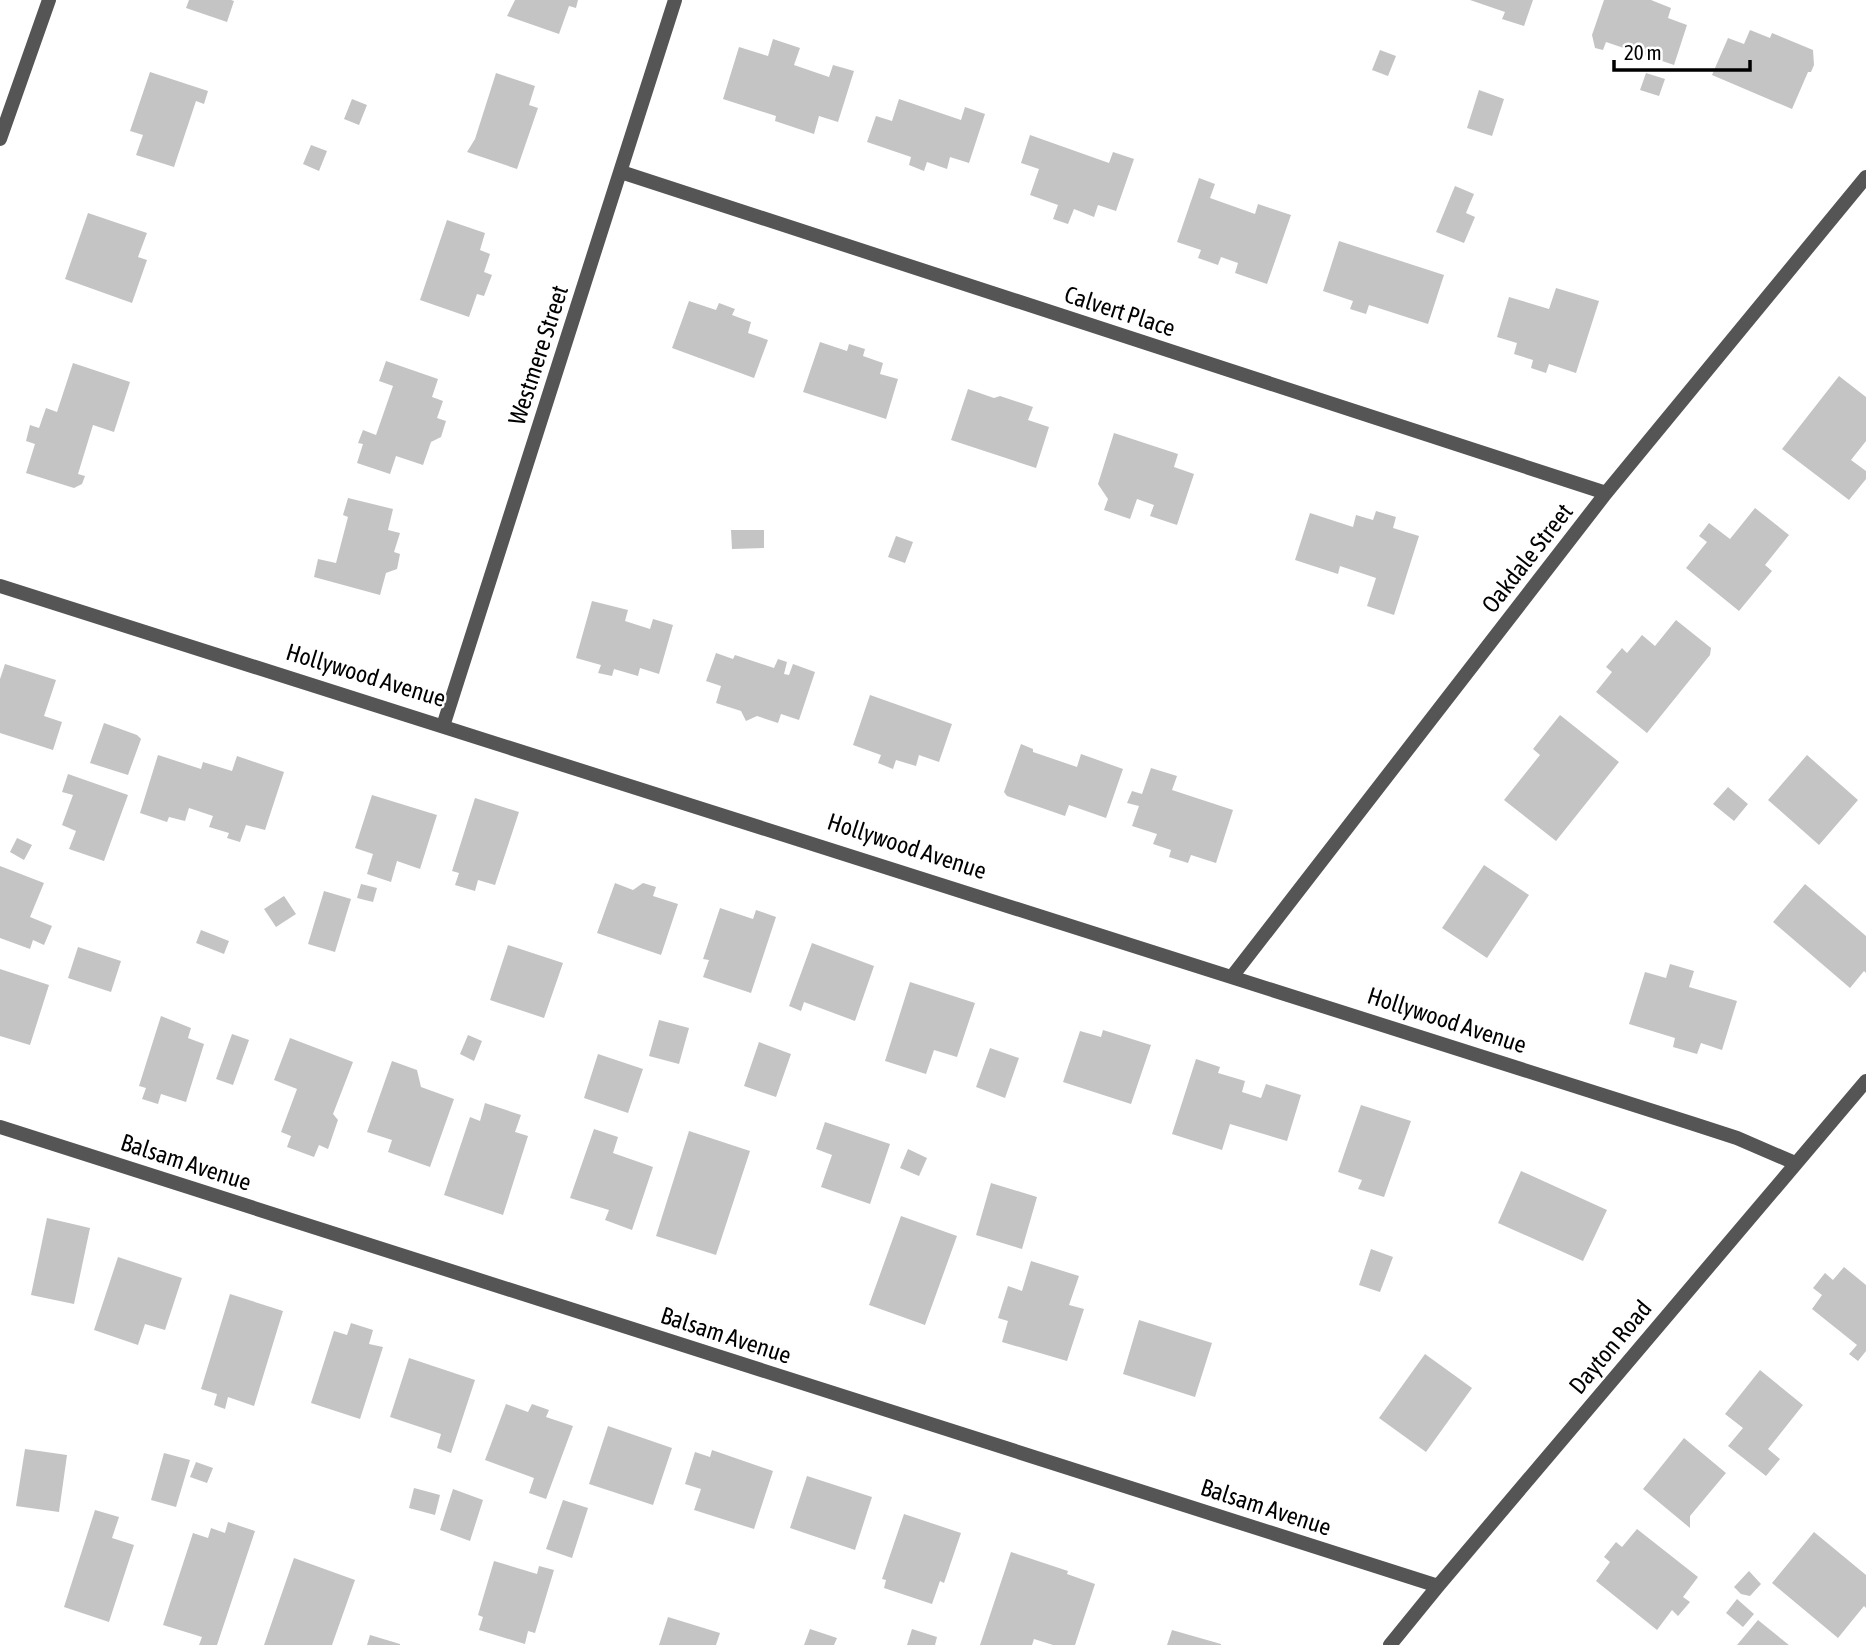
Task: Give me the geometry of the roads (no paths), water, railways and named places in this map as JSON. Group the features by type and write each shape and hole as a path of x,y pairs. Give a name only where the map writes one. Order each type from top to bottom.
{"street":[{"path":"0,139 49,0"},
{"name":"Westmere Street","path":"444,723 675,0"},
{"name":"Calvert Place","path":"621,172 1606,493"},
{"name":"Oakdale Street","path":"1234,974 1606,493 1866,177"},
{"name":"Hollywood Avenue","path":"0,586 444,723 1234,974 1737,1138 1795,1163"},
{"name":"Dayton Road","path":"1390,1645 1866,1081"},
{"name":"Balsam Avenue","path":"0,1127 1438,1586"}]}
